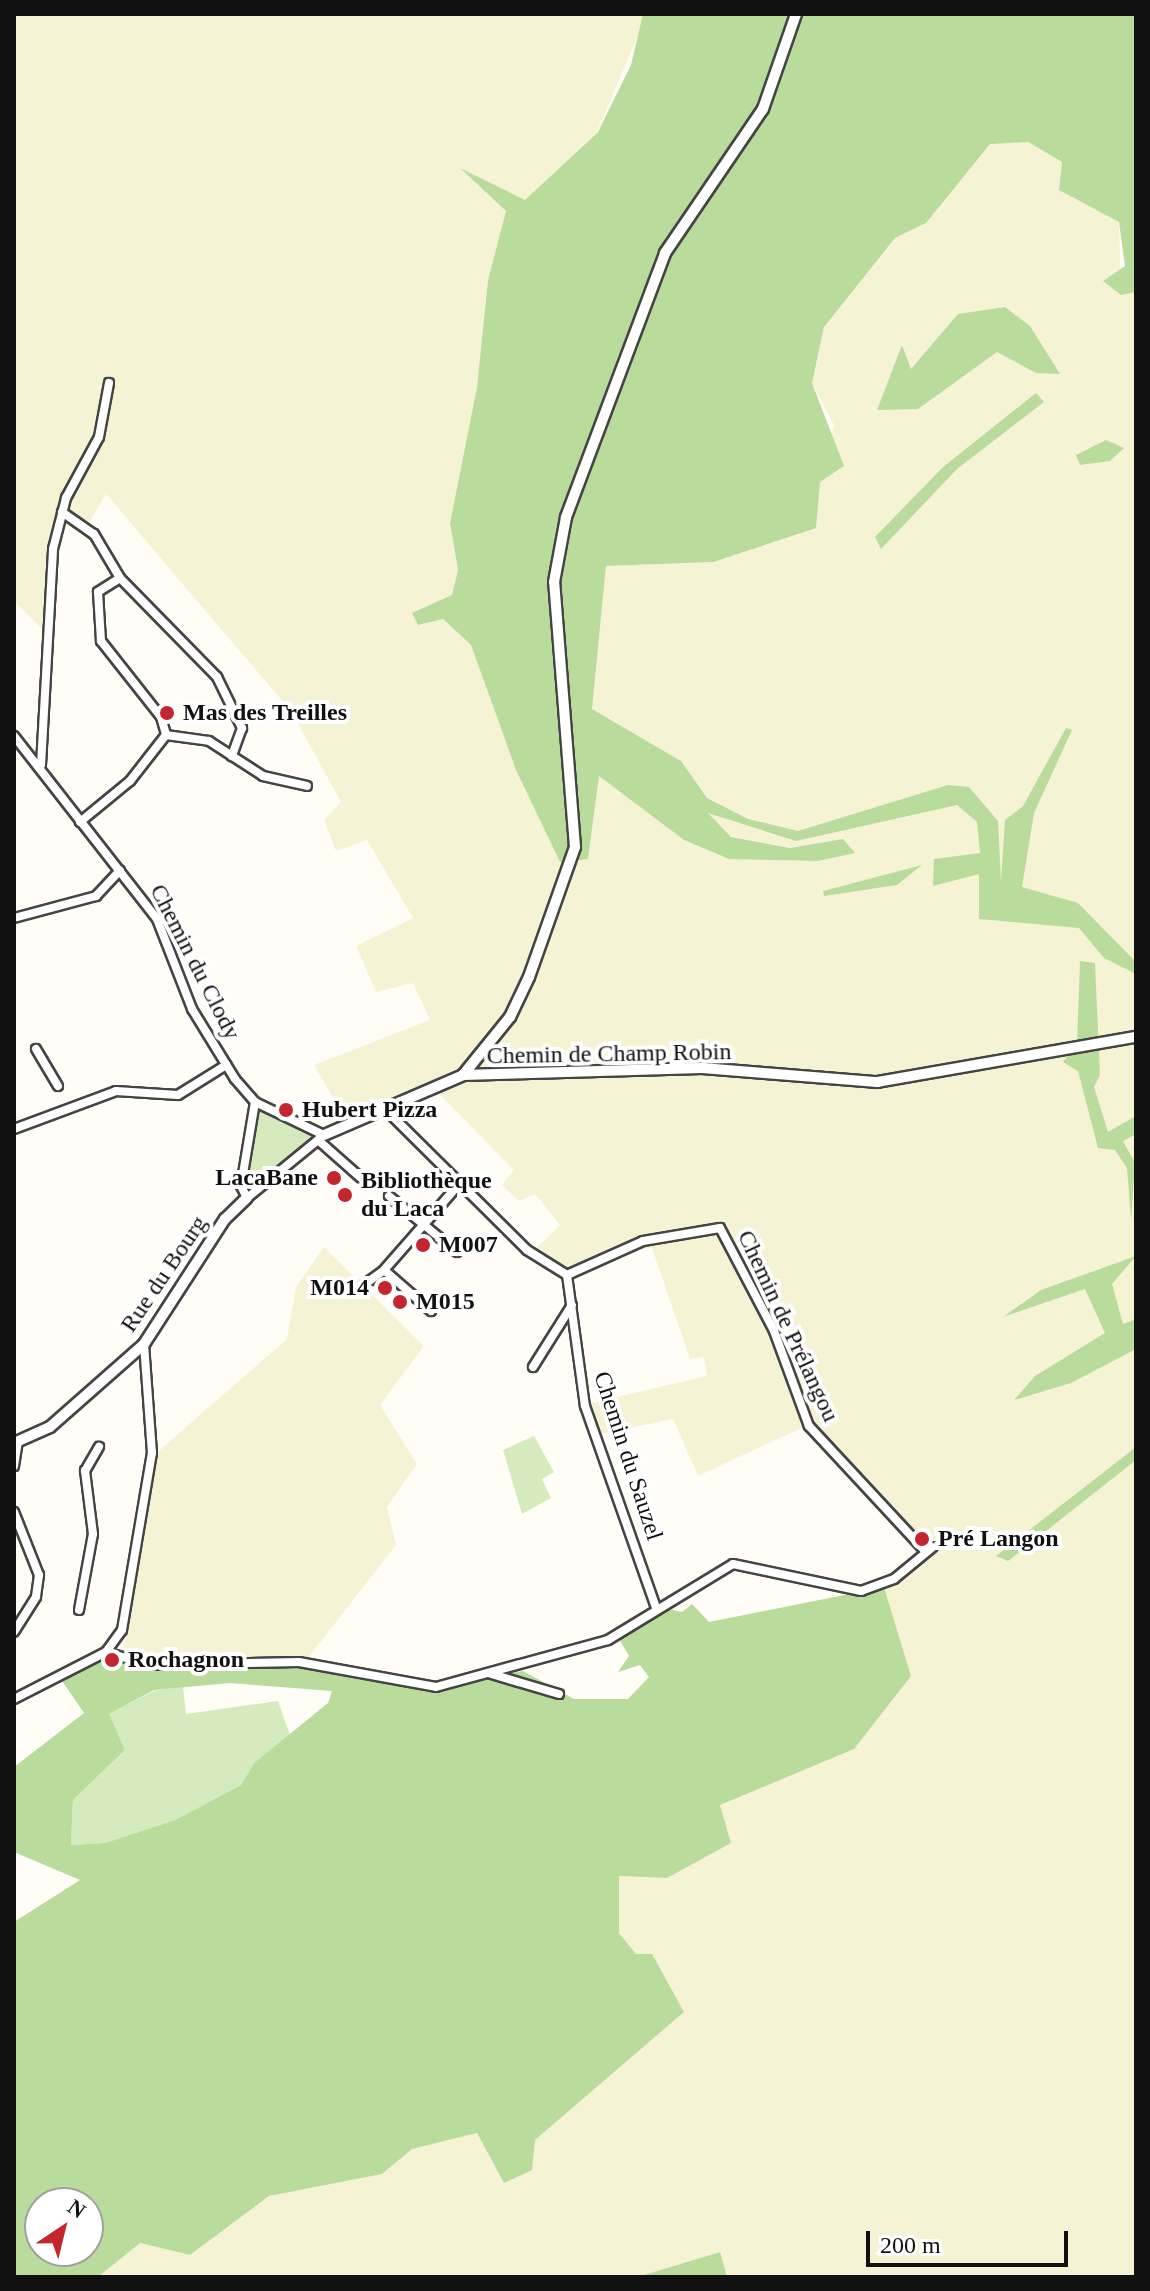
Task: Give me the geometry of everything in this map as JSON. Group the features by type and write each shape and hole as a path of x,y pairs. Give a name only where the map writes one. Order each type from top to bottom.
{"street":[{"path":"361,1178 321,1137 255,1102 241,1186 247,1198 321,1137 463,1075 510,1017 573,863 554,582 566,517 665,253 763,109 796,14"},
{"path":"41,765 53,549 62,512 99,437 109,383"},
{"path":"62,512 94,534 120,578 188,642 234,704 242,741 232,756"},
{"path":"120,578 98,592 101,641 161,717 166,735"},
{"path":"166,735 209,741 263,776 307,786"},
{"path":"80,822 144,767 166,735"},
{"name":"Chemin du Clody","path":"14,736 41,765 80,822 157,919 192,1009 226,1065 255,1102"},
{"path":"14,918 96,896 120,870"},
{"name":"Chemin de Champ Robin","path":"463,1075 702,1068 877,1082 1136,1037"},
{"path":"36,1049 58,1086"},
{"path":"14,1129 116,1091 178,1095 226,1065"},
{"path":"385,1109 527,1250 567,1275"},
{"path":"365,1284 384,1270 461,1182"},
{"path":"389,1196 457,1252"},
{"name":"Rue du Bourg","path":"16,1442 50,1427 144,1344 231,1211 247,1198"},
{"name":"Chemin de Prélangou","path":"567,1275 643,1241 720,1228 774,1331 809,1426 929,1549 894,1579 861,1591 733,1564 656,1608"},
{"path":"384,1270 431,1311"},
{"name":"Chemin du Sauzel","path":"567,1275 585,1406 656,1608"},
{"path":"533,1367 572,1305"},
{"path":"14,1699 106,1652 124,1626 152,1453 144,1344"},
{"path":"14,1466 16,1442"},
{"path":"79,1610 93,1534 85,1471 99,1447"},
{"path":"14,1512 39,1575 36,1597 14,1632"},
{"path":"106,1652 149,1665 310,1663 423,1688 581,1650 656,1608"},
{"path":"488,1673 559,1694"}],"shaded area":[{"path":"14,14 646,16 597,132 525,200 461,169 506,211 488,280 477,387 450,522 458,570 452,595 418,625 443,619 471,645 516,770 588,859 598,775 684,840 729,859 843,839 790,848 731,837 708,818 681,761 592,709 606,566 713,562 820,481 834,425 812,383 824,327 895,238 926,223 990,143 1028,142 1062,162 1059,190 1119,221 1121,295 1136,292 1136,2277 727,2277 719,2252 637,2277 98,2277 140,2243 190,2255 269,2196 382,2174 412,2149 477,2133 504,2183 535,2140 684,2012 619,1933 619,1876 667,1878 731,1843 720,1805 808,1766 911,1676 884,1587 928,1551 843,1473 810,1424 698,1476 673,1419 601,1434 587,1404 707,1376 704,1357 690,1359 652,1248 612,1251 571,1268 533,1251 560,1225 535,1194 519,1201 502,1185 514,1170 438,1093 345,1119 314,1065 430,1020 413,983 376,992 356,946 413,918 367,840 336,851 324,820 341,802 291,711 106,494 88,524 66,509 42,629 14,601"},
{"path":"324,1247 424,1346 380,1405 417,1464 387,1507 396,1545 304,1663 123,1652 153,1456 287,1339 296,1287"}],"green space":[{"path":"643,14 1136,14 1136,292 1121,295 1103,281 1125,266 1119,222 1059,190 1062,162 1028,142 990,144 926,223 895,238 824,327 812,383 844,466 820,482 816,528 713,562 606,566 592,709 681,761 707,798 748,819 798,831 948,785 969,787 998,821 1001,881 1005,820 1023,806 1066,728 1072,730 1034,813 1022,887 1078,903 1136,962 1136,974 1104,958 1079,928 979,919 979,874 933,886 934,859 980,853 977,822 957,805 796,841 708,813 731,837 790,848 843,839 855,853 818,861 729,859 684,840 599,776 588,859 560,862 516,770 471,645 443,619 418,625 412,613 452,595 458,570 450,523 477,387 488,280 506,211 460,168 525,200 598,132 631,65"},
{"path":"1005,307 1030,326 1060,374 1036,373 997,352 918,409 877,410 902,345 911,369 958,314"},
{"path":"1036,393 1044,402 957,469 881,549 875,537 943,467"},
{"path":"1106,440 1124,448 1110,461 1080,465 1076,455"},
{"path":"922,865 897,885 824,896 823,891"},
{"path":"1080,961 1095,963 1100,1075 1094,1087 1108,1132 1136,1116 1136,1134 1123,1141 1135,1163 1131,1220 1127,1168 1115,1150 1098,1148 1078,1071 1063,1062 1077,1044"},
{"path":"259,1109 316,1137 254,1189 244,1181"},
{"path":"1136,1256 1112,1284 1123,1324 1136,1319 1136,1349 1071,1383 1014,1400 1035,1376 1105,1333 1085,1289 1003,1317 1041,1290"},
{"path":"534,1436 554,1472 542,1479 551,1498 522,1514 503,1450"},
{"path":"1136,1447 1136,1460 1008,1561 996,1556"},
{"path":"884,1587 911,1676 854,1749 720,1805 731,1843 667,1878 619,1876 619,1933 636,1954 652,1954 684,2012 535,2140 532,2170 504,2183 477,2133 412,2149 382,2174 269,2196 190,2255 140,2243 98,2277 14,2277 14,1922 80,1880 14,1852 14,1767 84,1713 62,1681 106,1654 144,1667 304,1663 423,1689 523,1671 574,1699 628,1699 649,1677 640,1665 618,1672 629,1656 619,1639 658,1607 682,1612 692,1604 709,1622","holes":["230,1683 332,1691 328,1703 254,1763 241,1785 175,1820 105,1843 71,1845 73,1800 125,1750 109,1714 154,1690"]},
{"path":"183,1687 186,1714 278,1701 290,1735 254,1763 241,1785 175,1820 105,1843 71,1845 73,1800 125,1750 108,1714 156,1690"},
{"path":"720,2252 727,2277 637,2277"}],"place":[{"name":"Mas des Treilles","path":"167,713"},
{"name":"Hubert Pizza","path":"286,1110"},
{"name":"LacaBane","path":"334,1178"},
{"name":"Bibliothèque du Laca","path":"345,1195"},
{"name":"M007","path":"423,1245"},
{"name":"M014","path":"385,1288"},
{"name":"M015","path":"400,1302"},
{"name":"Pré Langon","path":"922,1539"},
{"name":"Rochagnon","path":"112,1660"}]}
